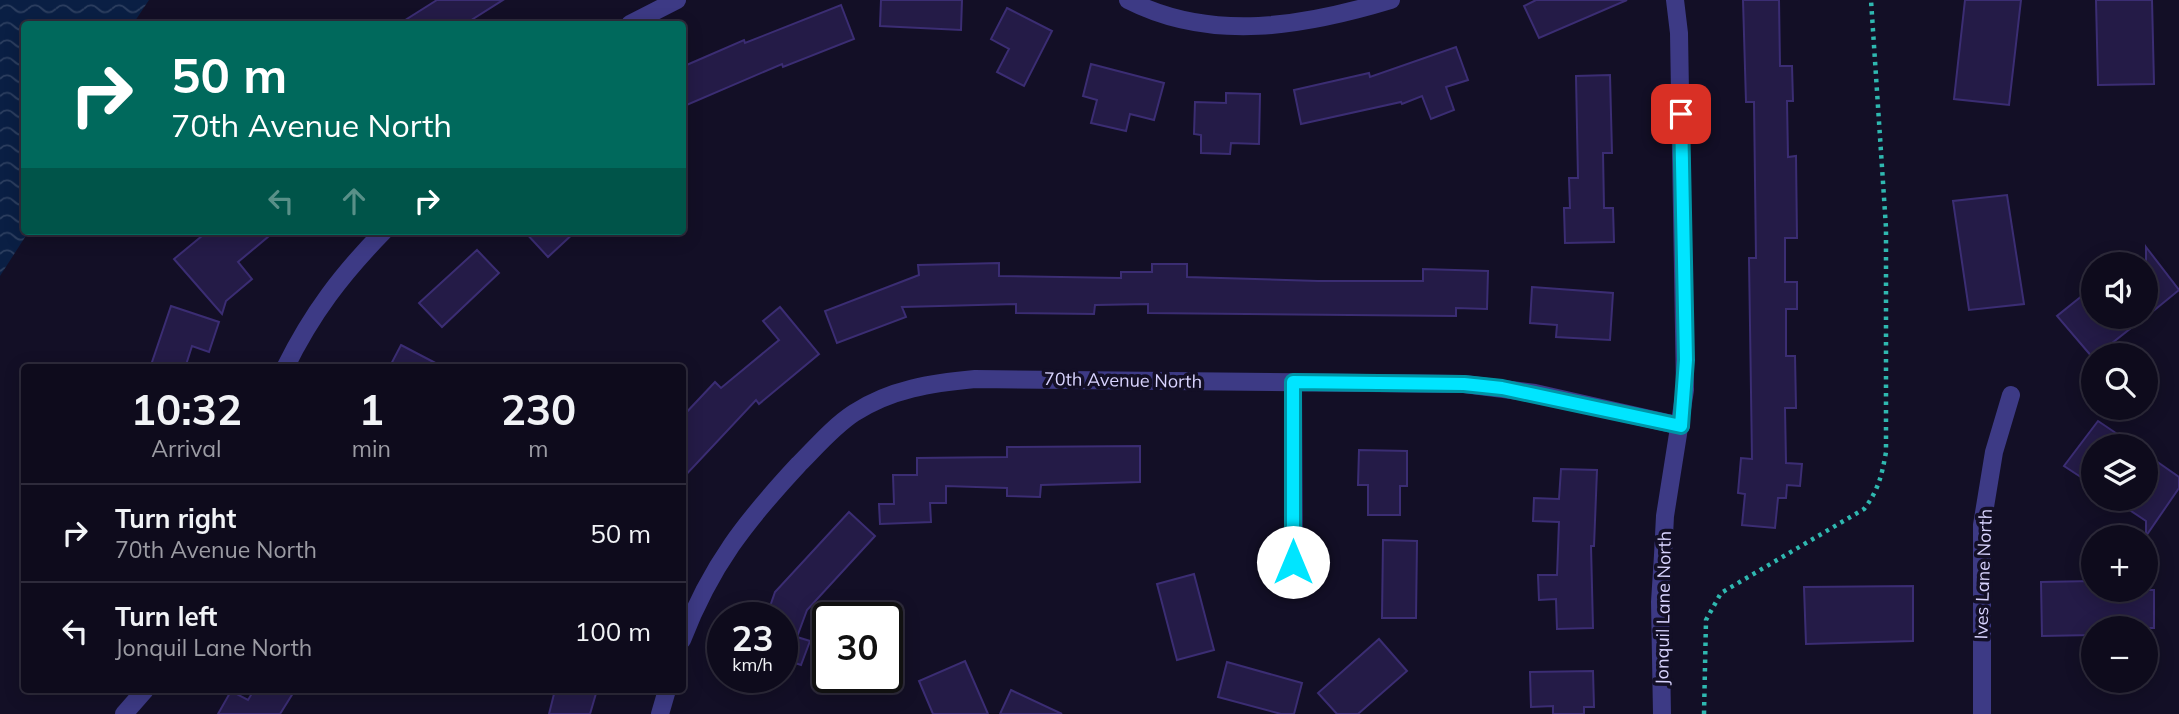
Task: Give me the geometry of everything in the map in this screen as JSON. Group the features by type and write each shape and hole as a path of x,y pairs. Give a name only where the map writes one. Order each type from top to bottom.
{"street":[{"path":"636,21 677,0"},
{"path":"1128,0 1148,10 1196,24 1247,28 1295,22 1391,0"},
{"name":"Jonquil Lane North","path":"1662,714 1660,602 1665,516 1681,426 1686,360 1679,33 1675,0"},
{"path":"287,364 303,331 341,276 380,235"},
{"name":"70th Avenue North","path":"686,630 700,595 726,550 759,507 815,447 853,414 888,396 926,383 975,379 1464,384 1502,388 1681,426"},
{"path":"1293,382 1294,587"},
{"name":"Ives Lane North","path":"1982,714 1982,525 1994,452 2011,395"},
{"path":"124,714 142,693"},
{"path":"660,714 666,693"}],"path":[{"path":"1704,714 1706,620 1721,593 1864,509 1877,494 1882,475 1886,452 1886,228 1871,0"}],"water":[{"path":"0,0 149,0 135,21 21,21 21,235 26,235 0,276"}],"building":[{"path":"437,0 503,0 470,21 404,21"},
{"path":"881,0 962,0 961,30 880,26"},
{"path":"1536,0 1627,0 1539,38 1524,6"},
{"path":"1743,0 1779,0 1780,66 1792,66 1793,101 1787,101 1788,157 1796,156 1797,238 1785,238 1785,282 1797,282 1797,309 1786,309 1786,356 1795,356 1796,408 1785,408 1786,463 1802,464 1800,486 1787,485 1786,498 1778,498 1775,528 1742,525 1745,494 1738,493 1741,458 1752,459 1749,258 1756,258 1754,102 1746,102"},
{"path":"1965,0 2021,0 2009,105 1954,99"},
{"path":"2096,0 2152,0 2154,84 2098,85"},
{"path":"841,5 854,39 783,67 782,64 686,105 686,65 744,40 745,43"},
{"path":"1007,8 1052,31 1024,86 997,72 1009,49 991,39"},
{"path":"1456,47 1468,80 1446,87 1454,110 1431,119 1422,96 1402,104 1401,102 1301,124 1294,90 1369,73 1370,77"},
{"path":"1091,64 1164,83 1154,120 1130,114 1126,131 1091,123 1097,100 1083,96"},
{"path":"1610,75 1612,153 1603,153 1604,208 1613,208 1614,242 1565,243 1564,208 1570,208 1569,178 1578,178 1576,76"},
{"path":"1226,93 1260,94 1259,144 1231,143 1230,154 1201,153 1201,135 1194,134 1195,102 1226,103"},
{"path":"2007,195 2024,304 1969,310 1953,201"},
{"path":"203,235 270,235 238,262 252,279 226,301 222,314 174,259"},
{"path":"528,235 572,235 548,257"},
{"path":"477,250 499,273 442,327 419,303"},
{"path":"999,263 999,276 1121,278 1121,272 1152,272 1152,264 1187,264 1187,277 1318,281 1423,281 1423,269 1488,271 1487,309 1456,308 1456,316 1148,313 1148,304 1095,305 1094,314 1016,313 1016,304 902,307 906,317 837,343 825,311 919,275 918,265"},
{"path":"2158,263 2179,290 2158,307"},
{"path":"1532,287 1613,293 1610,340 1556,337 1557,325 1530,323"},
{"path":"2081,297 2081,329 2130,329 2112,343 2081,344 2057,316"},
{"path":"171,306 219,322 209,352 192,346 186,364 151,364"},
{"path":"780,307 819,354 759,404 756,400 686,475 686,413 715,382 721,388 779,340 763,321"},
{"path":"401,345 437,364 391,364"},
{"path":"2098,421 2117,434 2088,434"},
{"path":"2081,444 2081,477 2064,466"},
{"path":"1140,446 1140,482 1041,485 1040,497 1007,496 1007,488 946,486 946,503 930,503 931,522 880,524 879,504 894,504 893,475 917,475 917,458 1007,457 1007,447"},
{"path":"1359,450 1407,451 1407,486 1400,486 1400,515 1368,515 1368,485 1358,485"},
{"path":"2158,462 2179,477 2179,488 2154,525 2146,525 2146,521 2131,511 2158,511"},
{"path":"1561,469 1597,470 1594,546 1591,546 1593,628 1557,629 1556,599 1539,600 1538,575 1557,575 1559,522 1533,521 1534,498 1559,499"},
{"path":"849,512 875,536 812,602 798,634 798,602 772,602 775,592"},
{"path":"1383,540 1417,541 1416,618 1382,618"},
{"path":"1194,574 1214,650 1177,660 1157,584"},
{"path":"2081,581 2081,602 2154,602 2154,616 2081,616 2081,635 2042,636 2041,582"},
{"path":"1913,586 1913,641 1806,644 1804,587"},
{"path":"798,637 810,641 801,665 798,664"},
{"path":"1379,639 1407,671 1358,714 1337,714 1318,693"},
{"path":"965,661 988,714 933,714 919,681"},
{"path":"1227,662 1302,683 1294,714 1281,714 1218,697"},
{"path":"1593,671 1594,707 1584,707 1584,714 1553,714 1553,706 1531,707 1530,672"},
{"path":"1011,690 1062,714 1000,714"},
{"path":"230,693 248,700 252,693 293,693 280,714 218,714"},
{"path":"554,693 596,693 590,714 549,714"}],"route":[{"path":"1293,562 1293,382 1464,384 1502,388 1681,426 1686,360 1681,114"}]}
